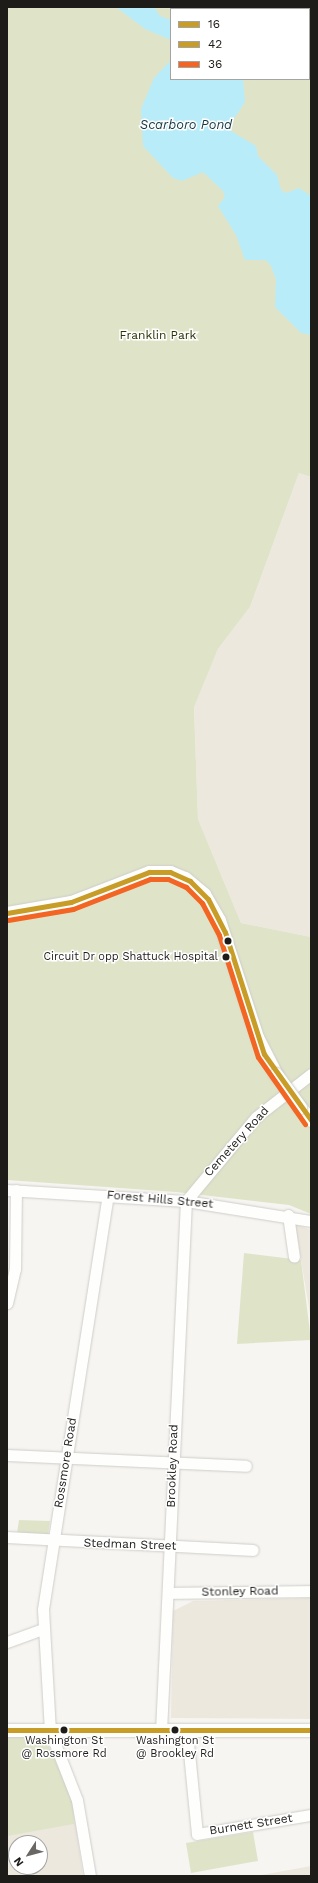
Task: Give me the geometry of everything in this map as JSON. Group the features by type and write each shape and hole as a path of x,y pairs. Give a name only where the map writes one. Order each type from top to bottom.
{"main road":[{"path":"7,913 71,902 149,872 170,872 185,878 204,894 220,920 257,1038 276,1074 311,1120"},
{"path":"7,1730 187,1732 311,1730"}],"street":[{"name":"Cemetery Road","path":"186,1201 256,1117 311,1074"},
{"name":"Forest Hills Street","path":"12,1190 186,1201 288,1215 311,1221"},
{"path":"7,1303 15,1269 12,1190"},
{"name":"Rossmore Road","path":"90,1876 77,1800 50,1731 43,1609 108,1196"},
{"name":"Brookley Road","path":"161,1731 186,1201"},
{"path":"288,1215 294,1257"},
{"path":"7,1455 246,1466"},
{"name":"Stedman Street","path":"7,1537 54,1542 253,1550"},
{"name":"Stonley Road","path":"168,1593 311,1591"},
{"path":"7,1642 43,1629"},
{"name":"Burnett Street","path":"187,1732 197,1834 311,1815"}],"shaded area":[{"path":"299,473 311,477 311,937 241,923 198,819 194,706 218,649 250,607"},
{"path":"295,1224 311,1230 311,1320"},
{"path":"311,1598 311,1719 171,1718 173,1611 193,1601"},
{"path":"7,1737 38,1737 48,1745 72,1797 83,1876 7,1876"},
{"path":"311,1866 311,1876 256,1876"}],"green space":[{"name":"Franklin Park","path":"7,7 311,7 311,477 299,473 250,607 218,649 194,707 198,819 241,923 311,937 311,1214 289,1205 176,1192 7,1180"},
{"path":"244,1253 301,1260 311,1340 237,1344"},
{"path":"19,1520 50,1521 48,1535 17,1533"},
{"path":"7,1737 38,1737 48,1745 72,1797 74,1824 7,1836"},
{"path":"253,1832 258,1861 191,1873 186,1843"}],"water":[{"path":"116,7 154,7 160,16 170,20 170,40 145,29"},
{"name":"Scarboro Pond","path":"170,61 170,80 243,80 245,102 233,120 231,131 256,146 258,156 277,175 281,190 286,193 299,188 311,196 311,335 301,333 275,307 276,279 270,264 265,260 245,260 236,235 218,206 225,197 223,191 203,172 182,181 173,178 143,146 141,109 154,78"}],"transit line":[{"name":"16","path":"7,913 71,902 149,872 170,872 190,881 208,899 225,932 264,1054 311,1120"},
{"name":"36","path":"8,920 73,909 150,879 168,879 186,887 202,903 219,935 258,1057 305,1124"},
{"name":"42","path":"7,1730 311,1730"}],"place":[{"name":"Circuit Dr opp Shattuck Hospital","path":"226,957"},
{"name":"Washington St @ Rossmore Rd","path":"64,1730"},
{"name":"Washington St @ Brookley Rd","path":"175,1730"}]}
